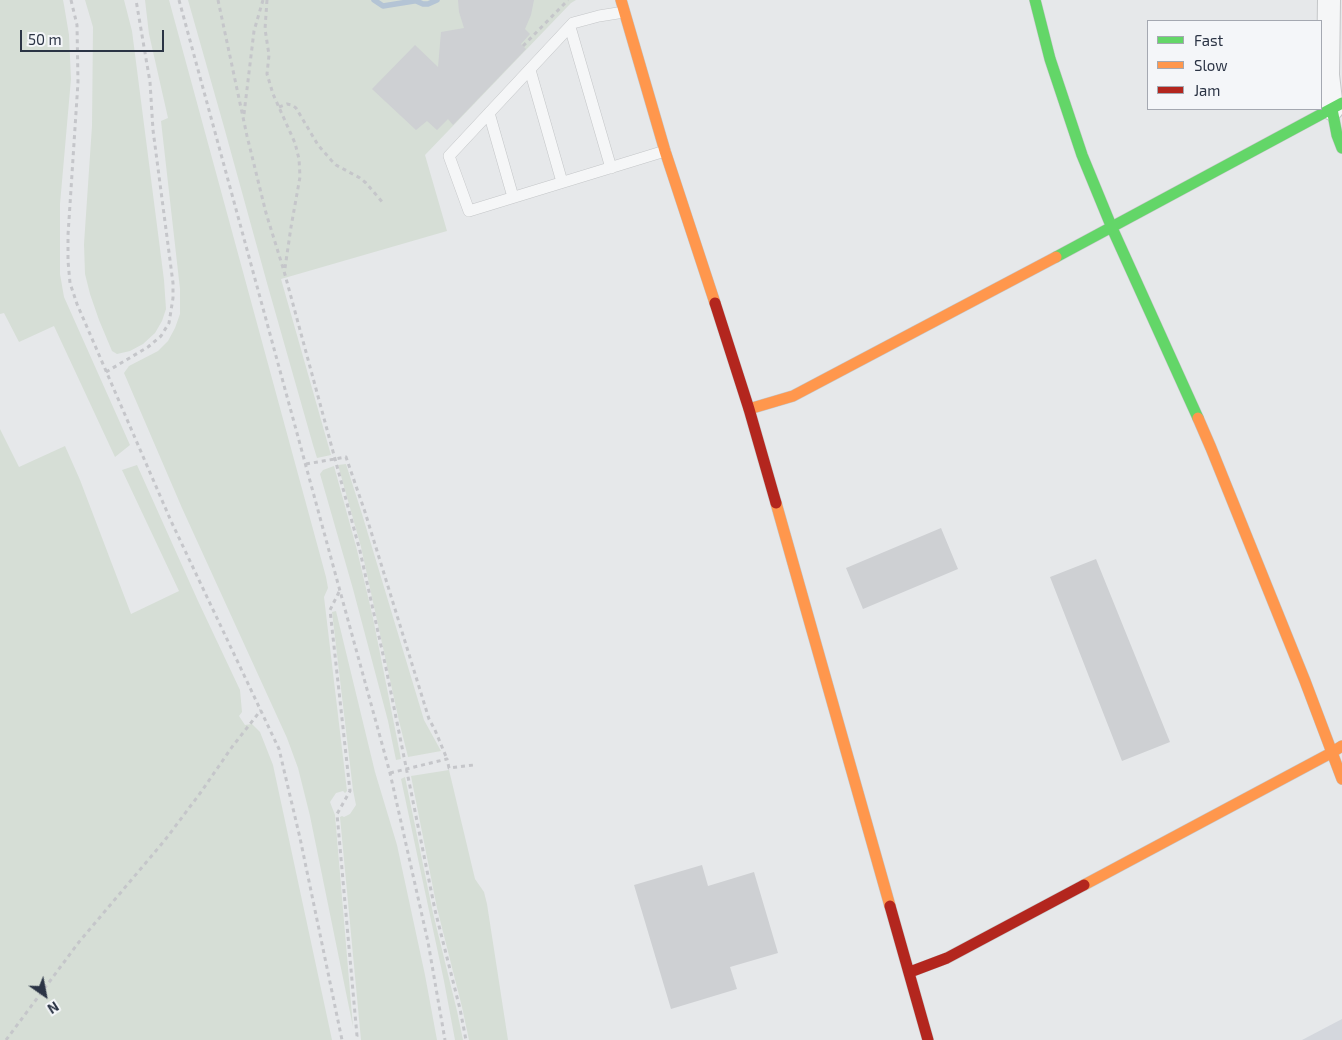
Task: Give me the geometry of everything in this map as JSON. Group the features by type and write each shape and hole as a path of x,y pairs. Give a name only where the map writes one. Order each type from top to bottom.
{"street":[{"path":"622,0 665,151 749,409 928,1040"},
{"path":"1035,0 1050,59 1082,155 1112,228 1211,448 1305,681 1342,779"},
{"path":"1329,0 1328,75 1337,106 1337,135 1342,148"},
{"path":"749,409 793,396 1112,228 1337,106"},
{"path":"910,972 947,958 1342,746"}],"lane":[{"path":"624,12 599,16 570,26 449,156 469,211 665,151"},
{"path":"570,26 611,168"},
{"path":"530,70 562,182"},
{"path":"489,113 513,197"}],"path":[{"path":"71,0 77,25 78,82 68,235 70,283 77,304 171,521 279,749 300,838 342,1040"},
{"path":"106,372 148,348 161,336 169,323 172,298 173,283 153,130 150,82 136,0"},
{"path":"180,0 390,772 428,942 445,1040"},
{"path":"218,0 266,213 284,271 361,558 435,910 466,1040"},
{"path":"244,117 254,31 263,0"},
{"path":"267,0 265,29 269,55 267,74 300,159 300,177 284,271"},
{"path":"523,46 568,0"},
{"path":"279,108 287,104 296,108 318,145 331,160 336,165 360,178 384,204"},
{"path":"306,464 346,457 366,512 429,719 447,759 449,768 474,765"},
{"path":"340,591 330,610 350,792 337,814 357,1036 355,1040"},
{"path":"6,1040 78,942 165,840 261,710"},
{"path":"390,772 447,759"}],"shaded area":[{"path":"0,0 63,0 69,35 71,79 60,204 60,274 64,297 130,445 115,457 54,326 19,342 4,313 0,314"},
{"path":"85,0 124,0 132,31 164,280 166,309 155,333 143,344 130,351 117,354 112,351 99,320 85,274 84,244 92,126 93,27"},
{"path":"145,0 169,0 326,577 328,588 324,597 347,791 345,793 343,791 336,793 330,802 335,815 353,1027 310,816 298,768 287,738 182,508 124,373 129,366 158,351 168,341 180,314 180,289 161,121 168,118 149,34"},
{"path":"188,0 576,0 425,155 447,231 281,279 331,455 317,458"},
{"path":"0,429 19,467 65,446 80,480 131,614 179,591 122,470 137,465 240,690 242,712 239,716 245,725 252,724 260,732 273,765 332,1040 0,1040"},
{"path":"346,464 424,720 441,751 408,757 361,547 338,465"},
{"path":"334,466 373,618 401,759 396,760 388,721 353,589 320,474 323,470"},
{"path":"336,611 375,772 397,845 437,1040 361,1040 340,817 350,814 356,805 332,612"},
{"path":"449,770 475,879 484,892 487,904 508,1040 469,1040 437,908 411,776"},
{"path":"405,777 433,913 463,1040 455,1040 401,779"},
{"path":"1342,1019 1342,1040 1302,1040"}],"building":[{"path":"458,0 534,0 531,15 525,29 530,34 521,44 526,49 453,125 448,119 437,130 427,121 416,130 372,89 415,45 438,67 441,32 464,28 459,12"},
{"path":"941,528 958,569 863,609 846,568"},
{"path":"1096,559 1170,742 1122,761 1050,577"},
{"path":"702,865 708,886 754,872 778,953 730,967 737,989 671,1009 634,885"}],"waterway":[{"path":"374,0 383,6 414,1"},
{"path":"414,0 423,4 437,0"}],"traffic: fast":[{"path":"1035,0 1050,59 1082,155 1112,228 1198,418"},
{"path":"1056,257 1342,103"},
{"path":"1332,109 1337,135 1342,148"}],"traffic: slow":[{"path":"621,0 665,151 715,303"},
{"path":"749,409 793,396 1056,257"},
{"path":"1198,418 1305,681 1342,779"},
{"path":"776,503 890,906"},
{"path":"1084,885 1342,746"}],"traffic: jam":[{"path":"715,303 749,409 776,503"},
{"path":"910,972 947,958 1084,885"},
{"path":"890,906 928,1040"}]}
